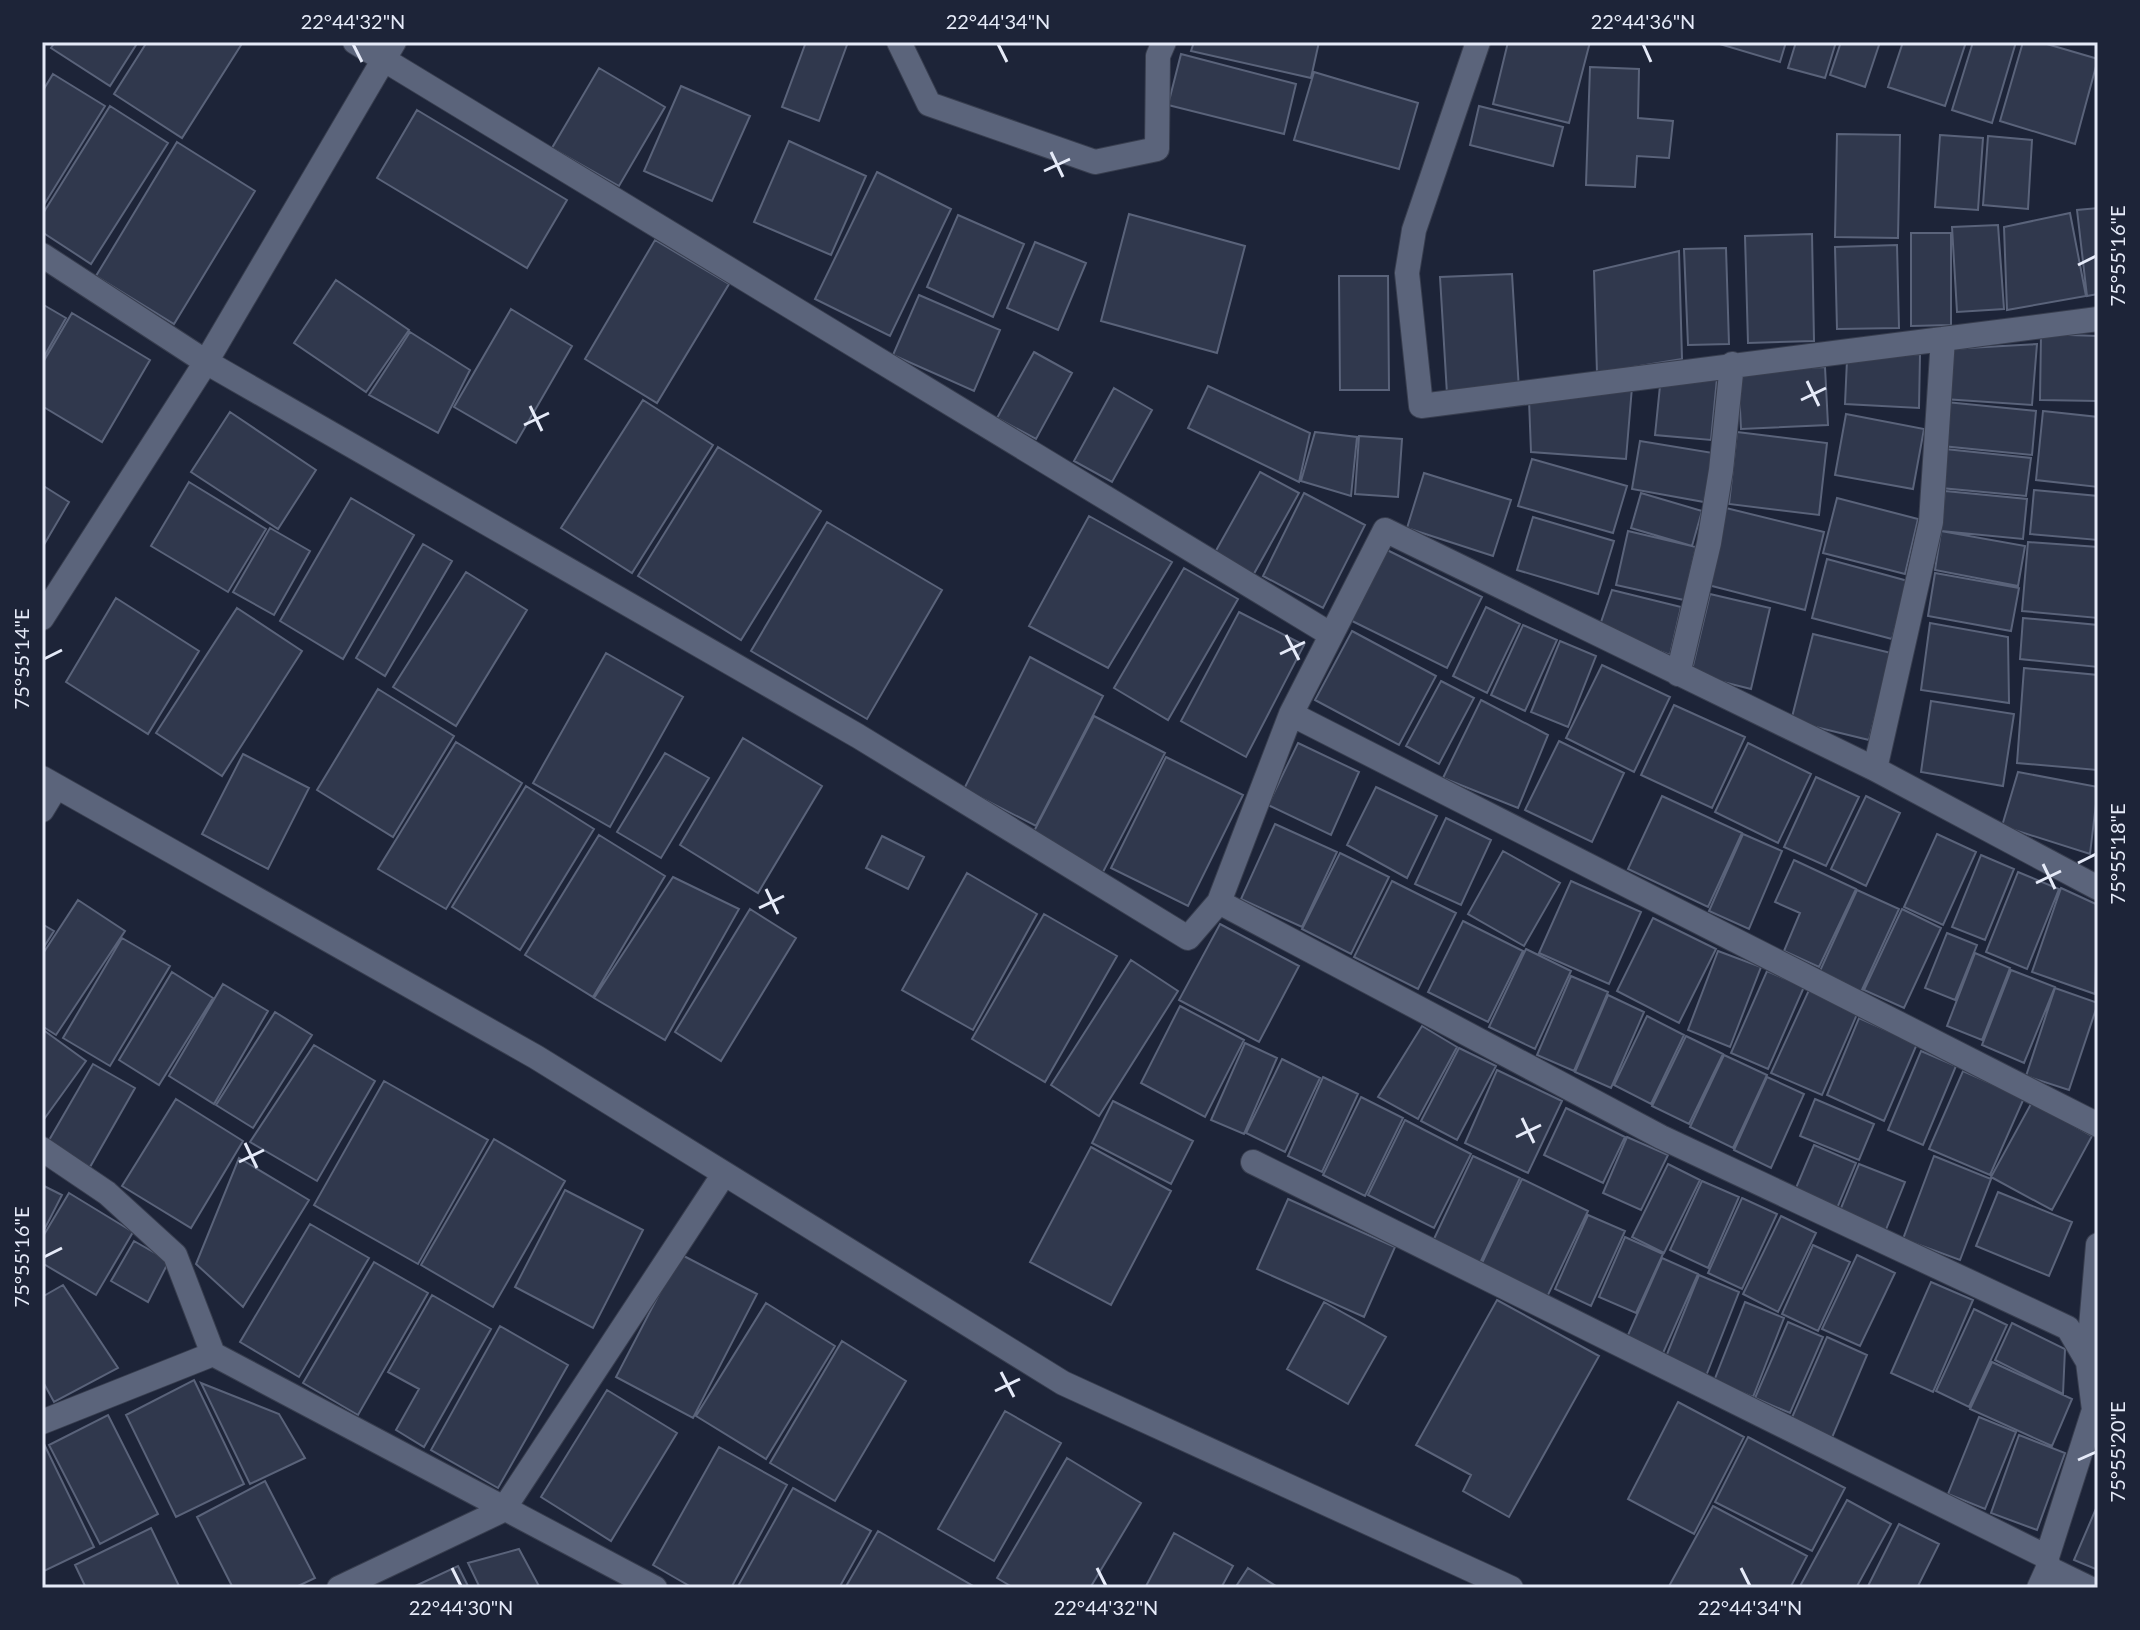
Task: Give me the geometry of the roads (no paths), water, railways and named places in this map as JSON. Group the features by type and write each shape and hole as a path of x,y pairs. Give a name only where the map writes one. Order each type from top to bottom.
{"street":[{"path":"355,42 388,51 1330,634"},
{"path":"899,42 929,104 1095,162 1157,149 1158,56 1164,42"},
{"path":"1478,42 1414,230 1407,273 1421,406 2098,319"},
{"path":"42,618 206,362 388,51"},
{"path":"42,255 206,362 858,736 1188,938 1219,902 1291,714 1385,530 1875,769 2098,888"},
{"path":"1875,769 1931,522 1943,339"},
{"path":"1678,674 1709,543 1721,470 1732,364"},
{"path":"1291,714 2098,1125"},
{"path":"42,810 49,782 536,1057 1063,1383 1511,1588"},
{"path":"1219,902 1661,1137 2068,1328 2093,1364"},
{"path":"42,1149 107,1193 175,1255 213,1354 655,1588"},
{"path":"1253,1162 2044,1571 2089,1588"},
{"path":"339,1588 503,1510 724,1174"},
{"path":"2044,1571 2094,1410 2098,1245"},
{"path":"42,1422 213,1354"}]}
